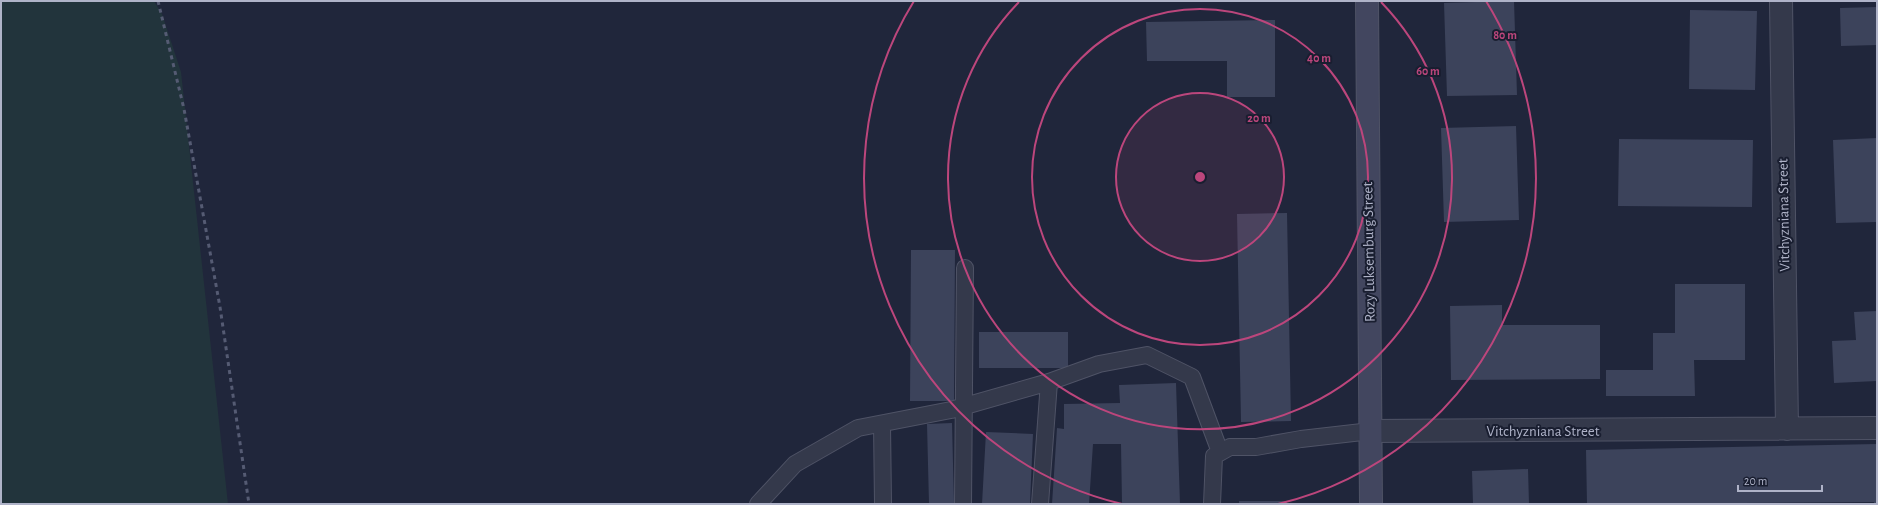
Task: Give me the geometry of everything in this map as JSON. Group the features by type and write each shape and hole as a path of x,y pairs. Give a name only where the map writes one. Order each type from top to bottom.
{"street":[{"name":"Rozy Luksemburg Street","path":"1367,1 1372,504"},
{"name":"Vitchyzniana Street","path":"1782,1 1787,429"},
{"name":"Vitchyzniana Street","path":"1371,432 1877,428"}],"lane":[{"path":"963,504 965,268"},
{"path":"758,504 795,464 858,428 964,407 1049,382 1099,364 1147,355 1192,377 1220,452"},
{"path":"1040,504 1049,382"},
{"path":"882,424 882,504"},
{"path":"1212,504 1214,456 1230,447 1256,447 1300,439 1371,432"}],"shaded area":[{"path":"1,1 154,1 162,14 181,72 228,504 1,504"}],"building":[{"path":"1514,1 1517,95 1447,96 1444,3"},
{"path":"1877,7 1877,45 1841,46 1840,8"},
{"path":"1690,10 1757,11 1755,90 1689,89"},
{"path":"1275,20 1275,97 1227,97 1227,61 1147,61 1146,22"},
{"path":"1516,126 1519,220 1444,222 1441,128"},
{"path":"1877,138 1877,222 1836,223 1833,140"},
{"path":"1619,139 1753,140 1752,207 1618,206"},
{"path":"1287,213 1291,421 1241,422 1237,214"},
{"path":"911,250 955,250 954,401 910,401"},
{"path":"1675,284 1745,284 1745,360 1694,360 1695,396 1606,396 1606,370 1653,370 1653,333 1675,333"},
{"path":"1502,305 1502,325 1600,325 1600,379 1451,380 1450,306"},
{"path":"1877,311 1877,381 1834,383 1832,341 1856,340 1854,312"},
{"path":"979,332 1068,332 1068,368 979,368"},
{"path":"1176,383 1180,504 1122,504 1121,444 1093,444 1089,504 1052,504 1057,428 1064,429 1064,404 1120,403 1119,385"},
{"path":"952,423 954,504 929,504 927,424"},
{"path":"986,432 1033,434 1030,504 982,504"},
{"path":"1877,444 1877,504 1874,504 1874,502 1587,504 1586,450"},
{"path":"1528,469 1529,504 1473,504 1472,471"},
{"path":"1239,501 1287,501 1287,504 1239,504"}],"railway":[{"path":"158,1 184,109 220,307 249,504"}]}
